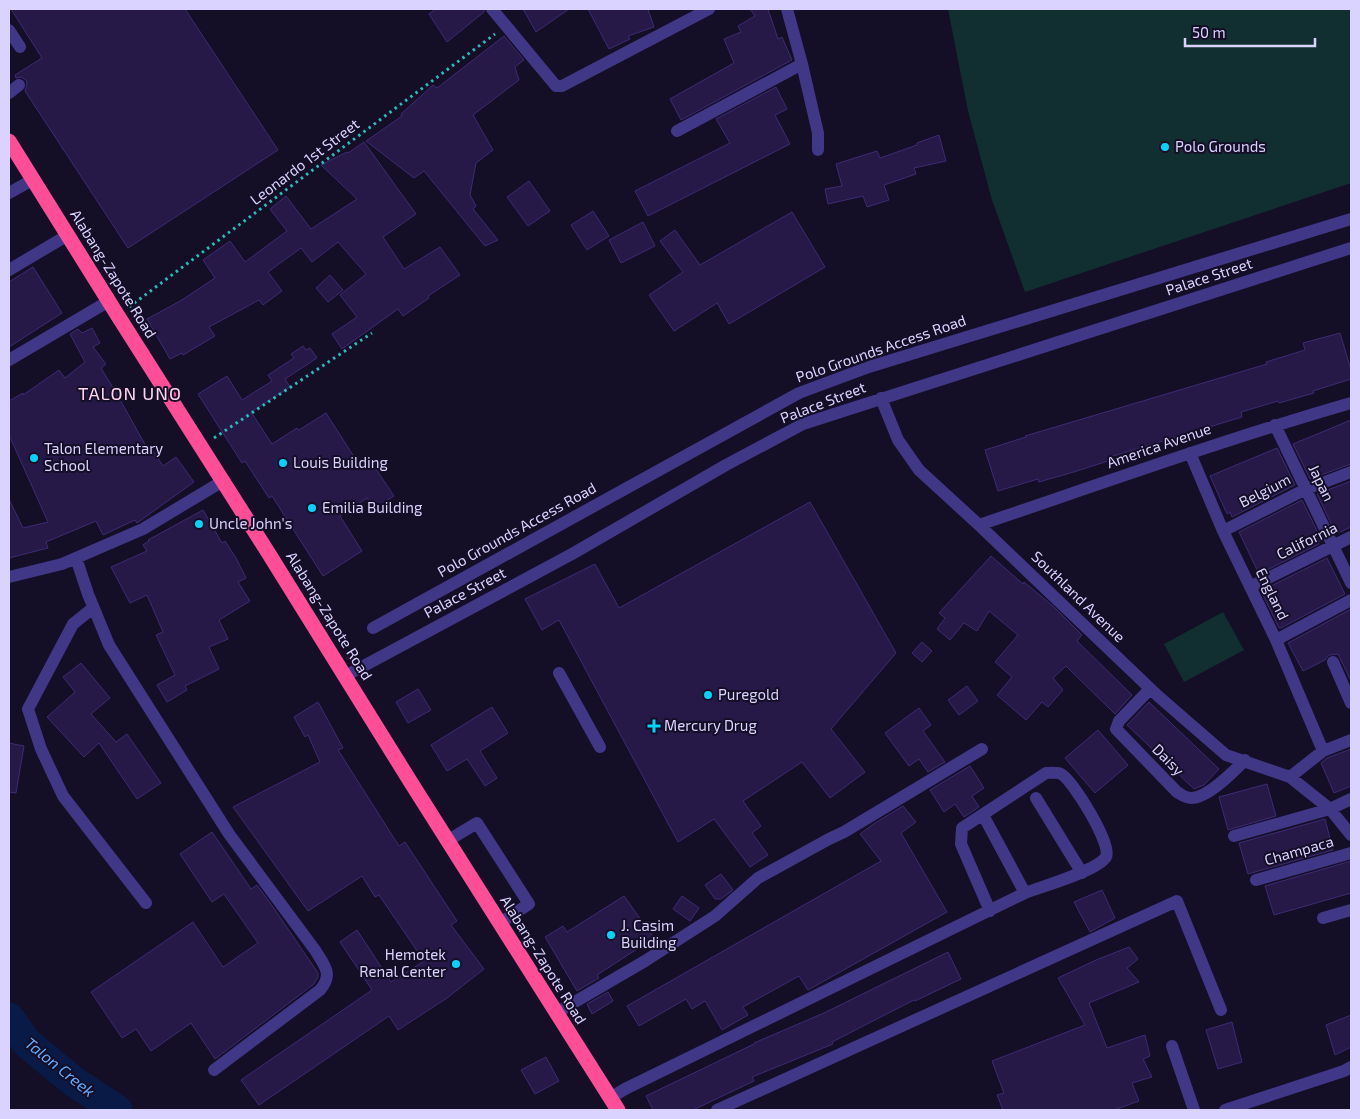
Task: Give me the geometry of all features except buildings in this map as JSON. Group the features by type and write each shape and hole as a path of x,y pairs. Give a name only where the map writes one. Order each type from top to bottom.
{"highway":[{"name":"Alabang-Zapote Road","path":"9,141 614,1104"}],"street":[{"path":"492,9 556,86 562,86 709,9"},
{"path":"787,9 818,133 818,150"},
{"path":"9,30 20,47"},
{"path":"677,131 802,64"},
{"path":"9,193 34,179"},
{"name":"Polo Grounds Access Road","path":"373,628 799,393 869,367 1351,219"},
{"path":"9,270 68,235"},
{"name":"Palace Street","path":"345,676 572,554 726,465 803,424 1351,248"},
{"path":"9,360 109,301"},
{"name":"Southland Avenue","path":"881,398 898,440 919,470 1150,689 1226,754 1290,777 1330,809 1351,835"},
{"name":"America Avenue","path":"979,525 1190,452 1351,403"},
{"name":"Japan","path":"1274,425 1351,583"},
{"name":"England","path":"1190,452 1223,531 1276,640 1323,751"},
{"name":"Belgium","path":"1223,531 1306,489 1351,472"},
{"path":"9,577 62,564 143,529 223,481"},
{"name":"California","path":"1250,587 1351,537"},
{"path":"76,558 109,645 224,826 315,950 326,968 327,978 320,990 214,1070"},
{"path":"1276,640 1351,600"},
{"path":"94,608 73,624 28,709 41,749 63,796 146,902"},
{"path":"1333,662 1351,703"},
{"path":"559,673 600,747"},
{"name":"Daisy","path":"1150,689 1120,720 1116,731 1177,792 1185,797 1198,797 1226,778 1245,760"},
{"path":"1290,777 1323,751 1351,740"},
{"path":"556,1013 646,961 715,916 758,878 844,832 982,749"},
{"path":"614,1104 625,1089 990,911 1025,892 1082,873 1106,858 1108,852 1100,831 1071,783 1060,773 1046,773 962,828 962,844 990,911"},
{"path":"1036,798 1082,873"},
{"path":"1234,836 1330,809 1351,798"},
{"path":"983,815 1025,892"},
{"path":"448,841 477,823 529,904 500,923"},
{"name":"Champaca","path":"1256,880 1351,853"},
{"path":"717,1110 1177,902 1221,1010"},
{"path":"1322,918 1351,910"},
{"path":"1172,1046 1194,1110"},
{"path":"1225,1110 1344,1071 1351,1067"}],"path":[{"name":"Leonardo 1st Street","path":"118,316 505,26"},
{"path":"201,446 372,333"}],"green space":[{"name":"Polo Grounds","path":"948,9 1351,9 1351,183 1025,292 992,200 968,111"},
{"path":"1223,612 1244,650 1184,682 1164,644"}],"waterway":[{"name":"Talon Creek","path":"9,1018 27,1043 73,1081 117,1110"}],"place":[{"name":"Polo Grounds","path":"1165,147"},
{"name":"Talon Elementary School","path":"34,458"},
{"name":"Louis Building","path":"283,463"},
{"name":"Emilia Building","path":"312,508"},
{"name":"Uncle John's","path":"199,524"},
{"name":"Puregold","path":"708,695"},
{"name":"Mercury Drug","path":"654,726"},
{"name":"J. Casim Building","path":"611,935"},
{"name":"Hemotek Renal Center","path":"456,964"}],"district":[{"name":"TALON UNO","path":"130,394"}]}
